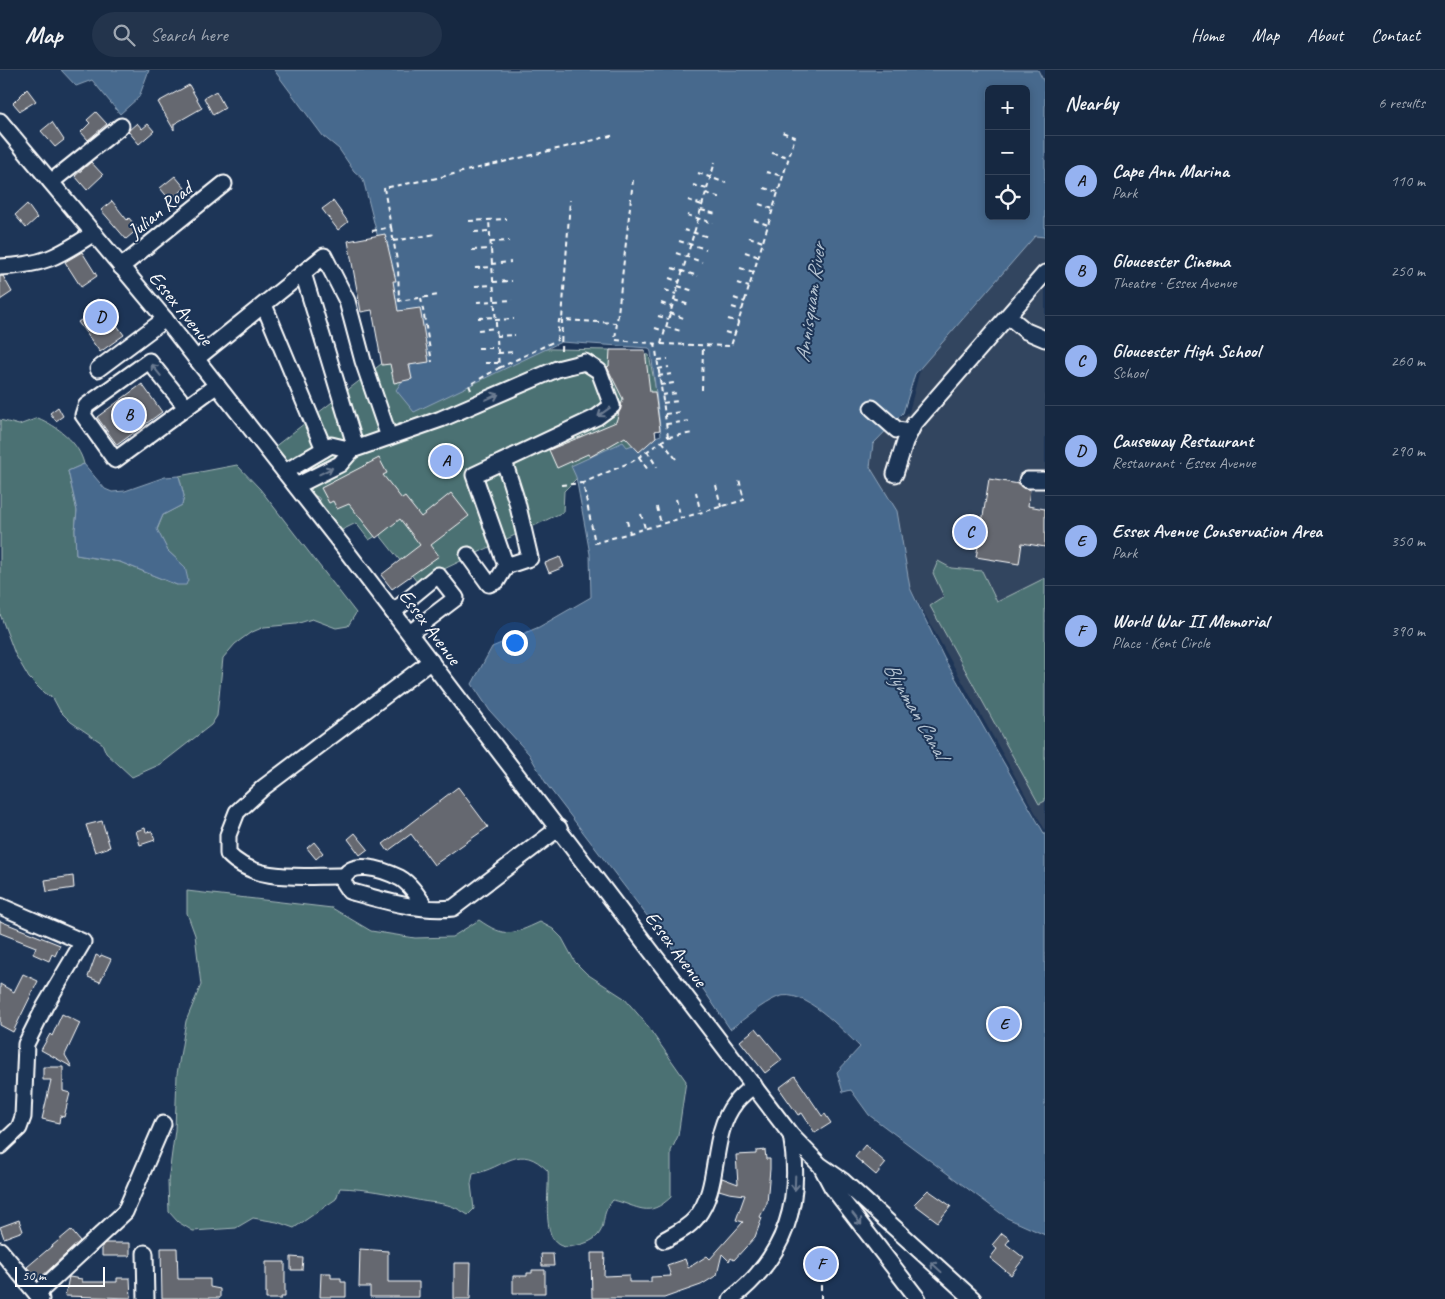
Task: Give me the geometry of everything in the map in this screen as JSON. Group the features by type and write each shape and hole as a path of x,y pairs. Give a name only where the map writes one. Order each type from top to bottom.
{"street":[{"name":"Essex Avenue","path":"0,120 165,319 296,486 560,828 791,1135 820,1165 843,1181 973,1299"},
{"path":"52,182 121,126"},
{"name":"Julian Road","path":"122,267 224,184"},
{"path":"0,267 28,266 46,261 94,234"},
{"path":"196,359 324,256 347,301 363,362 389,437"},
{"path":"895,474 914,424 1045,272"},
{"path":"303,273 354,449"},
{"path":"264,305 324,449"},
{"path":"1008,316 1026,331 1045,338"},
{"path":"98,368 165,319"},
{"path":"186,408 149,361 86,406 83,415 115,460 186,408 217,385"},
{"path":"296,486 340,464 354,449 448,416 557,369 585,362 599,371 612,406 597,417 474,475 506,566"},
{"path":"872,408 897,430 910,432"},
{"path":"285,472 331,445 354,449"},
{"path":"468,555 489,584 497,581 506,566 530,558 517,502 504,461"},
{"path":"1027,480 1045,480"},
{"path":"393,612 438,575 456,598 410,633"},
{"path":"344,876 270,876 238,864 228,854 228,835 238,812 264,787 431,661"},
{"path":"426,908 400,878 362,867 350,868 344,876 343,882 348,891 426,908 436,910 453,908 560,828"},
{"path":"0,906 83,942 45,1006 26,1044 23,1117 19,1128 0,1146"},
{"path":"664,1240 696,1218 710,1186 720,1136 726,1119 735,1103 754,1085"},
{"path":"2,1254 39,1297 125,1212 163,1124"},
{"path":"731,1299 763,1269 786,1228 796,1187 791,1135"},
{"name":"Essex Avenue","path":"820,1165 832,1187 918,1299"},
{"path":"144,1253 146,1299"}],"path":[{"path":"633,180 615,340 661,344 731,346 795,136 779,131"},
{"path":"439,296 399,300 398,266 384,188 437,178 615,135"},
{"path":"772,153 789,158"},
{"path":"661,344 715,162"},
{"path":"766,172 783,176"},
{"path":"698,173 726,183"},
{"path":"694,185 707,189"},
{"path":"764,188 778,192"},
{"path":"706,193 721,198"},
{"path":"561,351 570,200"},
{"path":"688,200 702,205"},
{"path":"759,204 773,209"},
{"path":"701,210 716,214"},
{"path":"687,215 714,223"},
{"path":"469,221 507,219"},
{"path":"489,220 499,368"},
{"path":"754,220 768,225"},
{"path":"372,231 391,227"},
{"path":"684,230 709,237"},
{"path":"474,232 489,231"},
{"path":"393,240 437,234"},
{"path":"749,237 763,242"},
{"path":"490,242 509,241"},
{"path":"679,241 706,249"},
{"path":"472,250 491,249"},
{"path":"745,252 758,257"},
{"path":"676,253 702,262"},
{"path":"475,268 510,262"},
{"path":"672,268 698,276"},
{"path":"740,268 754,272"},
{"path":"669,278 680,282"},
{"path":"475,286 512,281"},
{"path":"737,283 749,287"},
{"path":"678,286 694,291"},
{"path":"665,290 676,294"},
{"path":"421,298 432,362"},
{"path":"734,298 745,302"},
{"path":"478,302 513,300"},
{"path":"674,300 690,305"},
{"path":"661,303 672,307"},
{"path":"732,307 742,310"},
{"path":"670,314 686,319"},
{"path":"658,316 668,319"},
{"path":"478,318 514,319"},
{"path":"728,319 739,322"},
{"path":"473,395 469,385 556,340 559,320 616,323"},
{"path":"666,327 681,331"},
{"path":"478,330 496,328"},
{"path":"655,328 665,331"},
{"path":"725,332 734,335"},
{"path":"496,336 515,335"},
{"path":"655,343 668,437"},
{"path":"702,390 703,345"},
{"path":"478,348 497,348"},
{"path":"498,353 514,352"},
{"path":"658,360 668,359"},
{"path":"485,363 498,363"},
{"path":"658,368 669,367"},
{"path":"658,376 672,374"},
{"path":"660,385 674,383"},
{"path":"662,395 677,393"},
{"path":"663,403 678,401"},
{"path":"665,414 681,412"},
{"path":"666,424 690,421"},
{"path":"561,485 583,483 639,457 668,437 693,433"},
{"path":"662,441 676,459"},
{"path":"647,451 657,467"},
{"path":"639,457 648,470"},
{"path":"583,483 595,543 744,500 740,479"},
{"path":"716,485 721,507"},
{"path":"696,492 700,510"},
{"path":"676,499 680,518"},
{"path":"657,507 661,524"},
{"path":"641,514 645,528"},
{"path":"627,521 630,533"},
{"path":"824,1254 828,1256 831,1264 828,1271 822,1273 816,1271 812,1264 816,1256 824,1254"},
{"path":"821,1299 822,1273"}],"shaded area":[{"path":"1045,209 1045,830 907,582 864,469 869,441 909,412 922,362 1023,220 1030,220 1030,215"}],"green space":[{"path":"403,347 403,376 502,348 609,350 649,355 661,416 645,456 590,465 564,491 563,512 417,582 379,534 369,540 356,523 334,534 325,521 319,498 290,481 269,451"},
{"path":"38,418 60,430 72,442 84,464 68,471 77,511 75,530 76,555 120,562 177,585 185,567 168,551 157,530 163,515 182,505 184,496 179,476 237,465 260,489 356,613 348,626 336,628 312,619 296,624 264,627 250,633 235,644 223,658 217,716 211,725 161,764 132,777 106,753 102,743 71,722 60,711 53,698 44,693 29,678 15,654 0,614 0,420 19,425"},
{"path":"938,561 951,568 982,571 997,602 1045,578 1045,801 1039,804 930,606 944,597 933,573"},
{"path":"187,891 332,908 371,931 415,938 452,937 479,920 496,930 509,933 522,930 540,922 553,929 562,938 575,962 587,974 624,998 643,1020 686,1081 678,1136 671,1151 671,1197 656,1208 649,1209 613,1200 606,1210 601,1231 596,1237 574,1246 562,1246 555,1241 550,1232 547,1207 548,1171 538,1162 520,1157 473,1174 471,1184 474,1209 468,1215 454,1207 441,1204 359,1189 340,1188 336,1199 294,1228 277,1222 253,1218 236,1228 193,1231 178,1222 169,1212 168,1182 175,1130 177,1074 186,1021 201,985 195,935 187,913"}],"water":[{"path":"61,70 149,70 139,97 120,114 92,80 76,86"},
{"path":"274,70 1038,70 1045,84 1045,237 1035,236 915,374 903,413 873,444 870,467 897,511 910,588 944,658 1045,835 1045,1235 1007,1218 869,1115 851,1090 843,1092 837,1072 860,1047 833,1021 811,1004 799,998 778,997 730,1029 703,989 547,785 529,754 490,711 472,684 492,647 539,627 591,597 590,554 576,477 571,466 623,442 627,447 661,435 651,352 649,348 561,342 414,412 396,390 411,368 363,179 354,171 339,149 323,136"},
{"path":"84,464 105,489 112,492 125,491 165,477 179,476 184,496 182,505 163,515 157,529 168,551 185,567 188,580 186,585 177,585 120,562 76,555 75,530 77,511 68,471"}],"building":[{"path":"189,85 202,108 174,124 174,130 158,102"},
{"path":"27,89 36,101 20,111 13,103"},
{"path":"216,91 225,108 213,115 204,98"},
{"path":"96,112 107,124 88,140 81,132 90,123 87,120"},
{"path":"52,122 64,140 55,147 41,131"},
{"path":"137,123 142,129 148,124 154,131 139,144 128,131"},
{"path":"91,162 103,175 87,190 75,176"},
{"path":"175,176 185,188 170,200 160,188"},
{"path":"112,201 127,220 129,218 138,229 126,239 101,210"},
{"path":"333,201 348,222 338,230 322,209"},
{"path":"27,204 37,218 26,228 15,215"},
{"path":"385,234 396,281 393,281 398,311 420,308 429,362 409,365 412,379 394,383 390,364 382,365 372,310 361,312 348,241"},
{"path":"82,252 97,276 81,287 65,262"},
{"path":"0,276 3,276 12,292 0,300"},
{"path":"98,299 124,335 100,352 78,322 90,314 86,307"},
{"path":"610,350 645,350 650,392 655,392 660,430 655,431 656,437 639,452 625,437 590,457 588,454 557,468 549,450 616,422 623,399 607,367 609,366"},
{"path":"142,384 162,412 117,445 97,417"},
{"path":"58,407 63,416 56,421 50,413"},
{"path":"379,458 387,473 383,475 402,499 405,497 421,517 451,493 469,516 431,545 439,556 392,589 381,575 420,545 400,519 376,538 349,504 337,509 333,501 329,503 321,488"},
{"path":"989,479 1019,484 1023,488 1030,489 1028,506 1045,509 1045,547 1022,543 1019,564 976,557 979,542 957,540 958,528 981,529"},
{"path":"560,557 564,567 549,573 545,563"},
{"path":"458,787 488,827 434,865 411,834 388,851 383,844"},
{"path":"102,821 110,847 95,852 86,825"},
{"path":"145,828 146,832 152,831 155,840 140,845 136,831"},
{"path":"355,833 368,849 360,855 348,839"},
{"path":"314,842 323,853 316,859 307,848"},
{"path":"73,876 74,888 47,892 45,880"},
{"path":"0,921 60,945 55,956 52,954 49,961 33,954 36,947 0,933"},
{"path":"96,955 111,959 100,982 88,977"},
{"path":"23,974 38,981 13,1032 0,1025 0,984 14,992"},
{"path":"62,1014 80,1023 65,1055 72,1067 41,1050 50,1034 52,1036"},
{"path":"756,1028 782,1060 765,1073 740,1041"},
{"path":"43,1067 63,1067 63,1091 70,1093 64,1117 60,1116 59,1123 42,1119 51,1080 43,1080"},
{"path":"795,1076 822,1116 825,1114 831,1123 815,1133 802,1113 798,1115 779,1088"},
{"path":"865,1145 886,1163 876,1175 855,1157"},
{"path":"765,1150 766,1159 770,1159 767,1203 760,1217 762,1218 755,1237 734,1260 731,1258 729,1261 722,1254 717,1275 701,1285 664,1298 592,1298 591,1253 605,1253 604,1276 629,1275 629,1282 651,1282 651,1277 671,1276 667,1265 685,1259 688,1268 707,1256 710,1259 743,1222 736,1220 745,1195 719,1190 722,1178 738,1184 736,1155 756,1154 756,1151"},
{"path":"928,1190 951,1206 938,1222 914,1204"},
{"path":"19,1220 23,1231 4,1238 0,1227"},
{"path":"71,1230 80,1241 38,1280 27,1267"},
{"path":"1002,1233 1010,1239 1006,1244 1024,1258 1011,1275 990,1258 997,1249 992,1245"},
{"path":"105,1243 130,1243 130,1256 102,1256 102,1246"},
{"path":"161,1248 177,1248 178,1279 210,1279 210,1287 220,1289 220,1298 162,1298"},
{"path":"360,1249 388,1251 388,1282 419,1282 419,1297 370,1297 370,1287 359,1287"},
{"path":"541,1254 553,1254 554,1266 542,1266"},
{"path":"291,1257 303,1258 302,1270 291,1270"},
{"path":"266,1262 285,1262 285,1297 281,1297 281,1299 266,1299"},
{"path":"454,1263 471,1263 470,1299 454,1299"},
{"path":"532,1270 545,1270 545,1293 513,1293 513,1276 527,1276 527,1273 532,1273"},
{"path":"321,1273 331,1273 331,1278 341,1278 341,1282 346,1282 346,1297 320,1297"},
{"path":"69,1277 82,1279 82,1282 117,1282 117,1278 130,1278 131,1298 65,1296"}],"place":[{"name":"Causeway Restaurant","path":"101,317"},
{"name":"Gloucester Cinema","path":"129,415"},
{"name":"Cape Ann Marina","path":"446,461"},
{"name":"Gloucester High School","path":"970,532"},
{"name":"Essex Avenue Conservation Area","path":"1004,1024"},
{"name":"World War II Memorial","path":"821,1264"}],"water label":[{"name":"Annisquam River","path":"810,303"},
{"name":"Blynman Canal","path":"916,710"}]}
